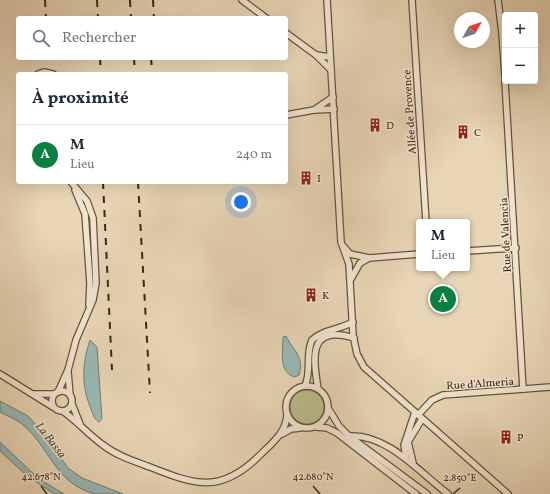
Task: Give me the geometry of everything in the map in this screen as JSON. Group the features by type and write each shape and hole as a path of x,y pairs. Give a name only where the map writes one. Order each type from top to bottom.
{"street":[{"path":"242,0 263,16"},
{"path":"326,0 334,109 341,242 348,264 354,338 357,354 364,367 508,494"},
{"name":"Allée de Provence","path":"412,0 426,219"},
{"path":"498,0 503,48"},
{"path":"288,34 316,55 331,70"},
{"path":"316,55 330,57"},
{"name":"Rue de Valencia","path":"505,84 516,248 523,389"},
{"path":"314,110 333,97"},
{"path":"288,115 314,110 334,109"},
{"path":"53,407 51,400 68,370 76,340 96,292 93,218 87,202 72,184"},
{"path":"341,242 350,254 369,258 416,254"},
{"path":"470,251 516,248"},
{"path":"350,281 360,263 369,258"},
{"path":"305,386 309,376 310,345 312,340 322,332 343,328 353,322"},
{"path":"318,389 315,352 317,343 326,335 342,334 354,338"},
{"path":"68,370 70,395 80,424"},
{"path":"0,374 58,411 64,412 80,424 94,438 118,455 190,482 217,482 242,472 281,434 291,429 316,427 327,428 337,433 416,494"},
{"path":"281,434 286,422 287,415 285,405 289,395 296,388 305,386 318,389 326,397 328,408 339,426 349,436 427,494"},
{"name":"Rue d'Almeria","path":"418,415 432,400 443,395 517,391 530,388 550,387"},
{"path":"31,394 56,393 64,391 70,395"},
{"path":"64,412 69,409 72,404"},
{"path":"316,427 325,419 328,408"},
{"path":"287,415 290,420 300,428"},
{"path":"406,458 404,445 418,415"},
{"path":"413,463 408,442 418,415"},
{"path":"349,436 360,435 406,458 448,494"}],"green space":[{"path":"304,390 310,390 314,391 321,397 324,407 323,414 317,421 310,424 304,424 300,423 293,417 290,410 290,404 291,400 297,393"}],"water":[{"path":"286,336 299,358 299,375 295,377 286,371 284,366 282,354 283,337"},
{"path":"90,340 97,347 102,419 99,422 92,413 84,383 85,358"},
{"path":"0,401 28,416 41,430 68,468 82,478 123,494 95,494 82,489 71,482 54,464 32,433 20,422 0,412"},
{"path":"0,442 39,479 64,494 54,494 25,474 0,451"}],"railway":[{"path":"45,0 46,16"},
{"path":"97,0 98,16"},
{"path":"130,0 131,16"},
{"path":"153,0 154,16"},
{"path":"100,60 101,72"},
{"path":"134,60 135,72"},
{"path":"151,60 152,70"},
{"path":"103,184 112,370"},
{"path":"138,184 150,393"}],"place":[{"name":"D","path":"375,125"},
{"name":"C","path":"463,132"},
{"name":"I","path":"306,178"},
{"name":"K","path":"311,295"},
{"name":"M","path":"443,299"},
{"name":"P","path":"506,437"}],"water label":[{"name":"La Bassa","path":"51,440"}]}
